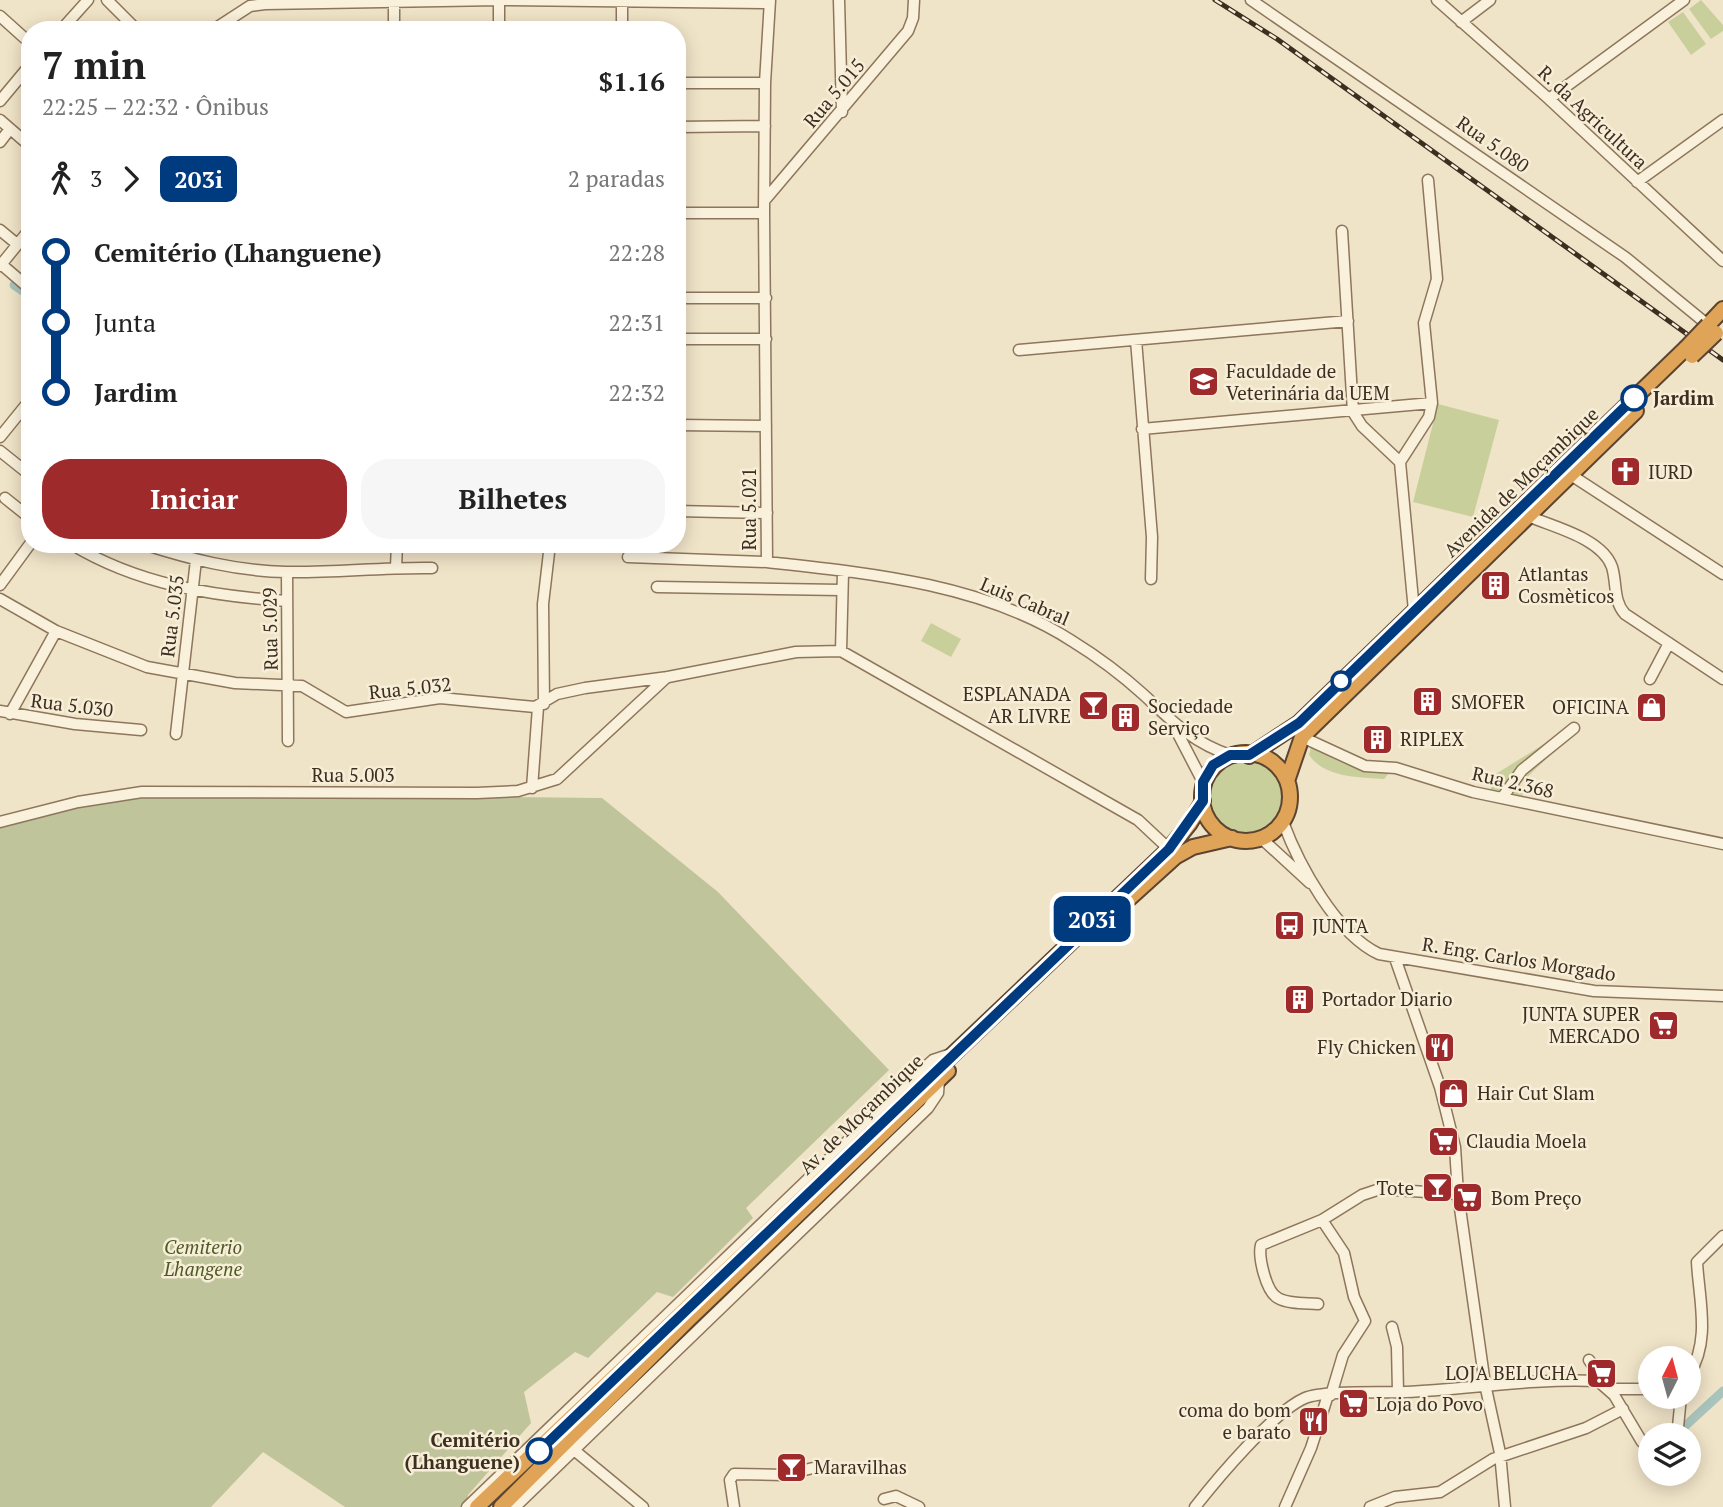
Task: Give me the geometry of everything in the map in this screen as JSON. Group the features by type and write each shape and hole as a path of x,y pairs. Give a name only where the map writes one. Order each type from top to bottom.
{"highway":[{"name":"Avenida de Moçambique","path":"1249,755 1285,734 1343,680 1716,328 1723,309"},
{"name":"Avenida de Moçambique","path":"1571,475 1646,400 1689,352"},
{"path":"1287,781 1272,762 1249,755 1230,755 1213,765 1203,782 1203,801 1212,823 1231,838 1246,841 1261,838 1283,822 1289,809 1287,781 1302,737 1571,475"},
{"name":"Av. de Moçambique","path":"477,1507 539,1451 951,1054 1169,849 1203,801"},
{"name":"Av. de Moçambique","path":"509,1505 689,1319 1055,966 1175,857 1193,847 1231,838"}],"street":[{"path":"69,21 88,0"},
{"path":"107,0 128,21"},
{"path":"499,0 499,21"},
{"path":"227,21 250,6 265,4 499,0 770,1"},
{"path":"622,0 622,21"},
{"path":"839,0 842,112"},
{"name":"Rua 5.015","path":"764,201 908,31 913,18 914,0"},
{"name":"Rua 5.080","path":"1251,0 1263,4 1625,257 1716,328"},
{"name":"R. da Agricultura","path":"1437,0 1549,99 1723,261"},
{"path":"1461,22 1490,0"},
{"path":"1549,99 1684,0"},
{"name":"Rua 5.021","path":"770,1 765,83 764,201 767,562 843,572"},
{"path":"394,2 394,21"},
{"path":"0,16 21,36"},
{"path":"0,101 21,76"},
{"path":"686,83 765,83"},
{"path":"0,120 21,139"},
{"path":"1637,182 1723,120"},
{"path":"686,127 765,126"},
{"path":"0,142 10,130"},
{"path":"1414,611 1400,462 1429,417 1432,403 1424,323 1437,279 1428,180"},
{"path":"686,212 764,213"},
{"path":"0,230 17,244"},
{"path":"1342,231 1353,412 1362,426 1400,462"},
{"path":"21,239 1,265 21,282"},
{"path":"686,298 766,298"},
{"path":"1018,350 1348,321"},
{"path":"686,339 766,339"},
{"path":"1136,340 1152,537 1151,579"},
{"path":"1142,429 1432,403"},
{"path":"0,437 21,411"},
{"path":"686,425 766,426"},
{"path":"0,452 21,466"},
{"path":"1571,475 1723,574"},
{"path":"5,498 21,510"},
{"path":"686,511 767,513"},
{"path":"1528,516 1595,546 1607,556 1620,609 1723,679"},
{"path":"0,584 23,553"},
{"path":"90,553 130,572 192,591 287,601"},
{"path":"173,553 238,569 287,572 432,568"},
{"path":"396,567 397,553"},
{"path":"532,788 541,705 542,604 549,553"},
{"path":"628,557 767,562"},
{"name":"Rua 5.035","path":"176,734 196,560"},
{"name":"Rua 5.029","path":"287,572 288,741"},
{"path":"843,572 841,651 1138,821 1169,849"},
{"name":"Luis Cabral","path":"843,572 974,597 1052,628 1119,673 1193,740 1230,755"},
{"path":"657,587 841,590"},
{"name":"Rua 5.032","path":"0,599 56,631 112,655 183,676 235,683 288,685 311,690 346,712 440,698 541,705 557,694 585,688 668,677 796,652 841,651"},
{"path":"5,712 56,631"},
{"path":"1650,679 1660,655 1669,643"},
{"name":"Rua 5.003","path":"0,822 78,802 142,792 477,793 532,788 564,775 668,677"},
{"name":"Rua 5.030","path":"5,712 141,730"},
{"name":"Luis Cabral","path":"1167,718 1183,740 1203,782"},
{"path":"1502,798 1522,770 1574,728"},
{"name":"Rua 2.368","path":"1302,737 1366,766 1396,768 1502,798 1723,844"},
{"path":"1283,822 1318,891"},
{"path":"1261,838 1318,891"},
{"name":"R. Eng. Carlos Morgado","path":"1318,891 1351,935 1364,947 1395,958 1594,992 1723,996"},
{"path":"1395,958 1440,1087 1455,1147 1458,1199 1485,1384 1500,1456 1505,1507"},
{"path":"467,1507 930,1062 951,1054"},
{"path":"509,1505 574,1450 928,1108 938,1093 939,1080"},
{"path":"1318,1304 1278,1298 1272,1292 1259,1250 1261,1245 1322,1220 1362,1195 1380,1189 1458,1199"},
{"path":"1285,1507 1311,1448 1343,1355 1364,1321 1354,1297 1344,1253 1322,1220"},
{"path":"1701,1347 1703,1324 1697,1262 1723,1236"},
{"path":"1392,1327 1397,1347 1398,1392"},
{"path":"1589,1360 1600,1382 1611,1392 1638,1435"},
{"path":"1195,1507 1235,1461 1288,1409 1311,1396 1485,1384 1594,1381 1611,1392 1638,1390"},
{"path":"1370,1507 1395,1497 1440,1492 1500,1456 1586,1428 1622,1409"},
{"path":"574,1450 643,1507"},
{"path":"734,1507 730,1480 734,1474 784,1475 813,1468"},
{"path":"884,1499 896,1496 919,1507"}],"green space":[{"path":"1701,0 1723,25 1723,31 1711,39 1689,9"},
{"path":"1683,12 1706,44 1691,55 1668,22"},
{"path":"1438,404 1499,420 1473,517 1413,502"},
{"path":"931,623 961,639 951,657 921,641"},
{"path":"1571,727 1567,739 1520,784 1523,796 1489,791 1495,782 1491,777"},
{"path":"1313,740 1365,768 1391,771 1384,779 1353,777 1333,772 1316,763 1309,755"},
{"path":"1242,753 1258,756 1271,765 1280,778 1283,794 1280,810 1271,823 1258,832 1242,835 1226,832 1213,823 1204,810 1201,794 1204,778 1213,765 1226,756"},
{"name":"Cemiterio Lhangene","path":"178,793 602,798 718,892 889,1070 746,1208 753,1218 673,1297 657,1292 588,1358 575,1352 524,1392 531,1423 468,1495 466,1507 345,1507 263,1452 211,1507 0,1507 0,827 110,799"}],"waterway":[{"path":"14,285 21,290"},
{"path":"1688,1423 1723,1391"}],"railway":[{"path":"1215,0 1277,39 1723,360"}],"bus line":[{"name":"203i","path":"539,1451 1050,959 1169,849 1190,823 1203,801 1203,782 1213,765 1230,755 1249,755 1299,723 1634,398"}],"place":[{"name":"Faculdade de Veterinária da UEM","path":"1203,382"},
{"name":"Jardim","path":"1634,398"},
{"name":"IURD","path":"1625,472"},
{"name":"Atlantas Cosmèticos","path":"1495,585"},
{"name":"SMOFER","path":"1428,702"},
{"name":"ESPLANADA AR LIVRE","path":"1094,705"},
{"name":"OFICINA","path":"1652,707"},
{"name":"Sociedade Serviço","path":"1125,717"},
{"name":"RIPLEX","path":"1377,739"},
{"name":"JUNTA","path":"1289,926"},
{"name":"Portador Diario","path":"1299,999"},
{"name":"JUNTA SUPER MERCADO","path":"1663,1025"},
{"name":"Fly Chicken","path":"1439,1047"},
{"name":"Hair Cut Slam","path":"1454,1093"},
{"name":"Claudia Moela","path":"1443,1141"},
{"name":"Tote","path":"1437,1188"},
{"name":"Bom Preço","path":"1468,1198"},
{"name":"LOJA BELUCHA","path":"1601,1373"},
{"name":"Loja do Povo","path":"1353,1404"},
{"name":"coma do bom e barato","path":"1314,1421"},
{"name":"Cemitério (Lhanguene)","path":"539,1451"},
{"name":"Maravilhas","path":"791,1467"}]}
